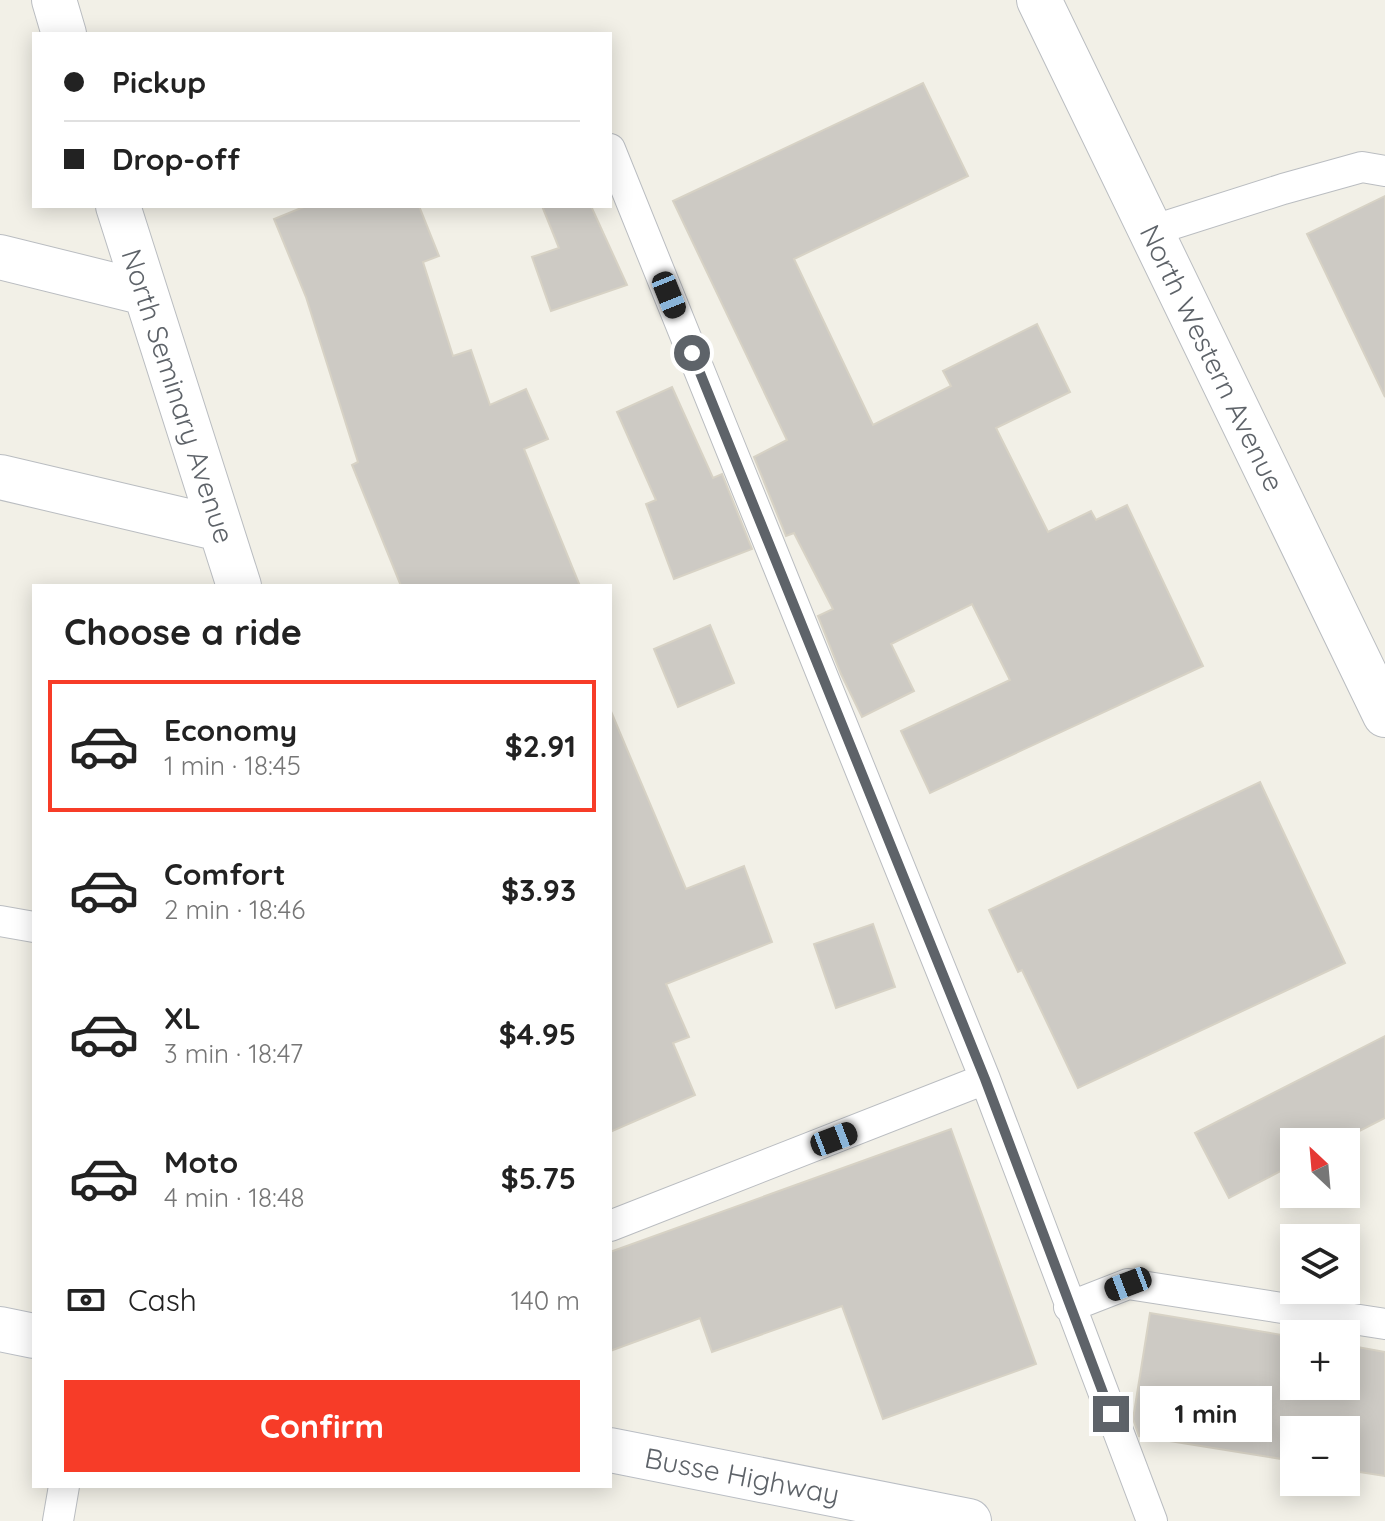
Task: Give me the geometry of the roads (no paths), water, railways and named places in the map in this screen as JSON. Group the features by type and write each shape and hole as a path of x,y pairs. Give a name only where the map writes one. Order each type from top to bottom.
{"street":[{"path":"54,0 63,32"},
{"name":"North Western Avenue","path":"1039,0 1385,715"},
{"name":"North Seminary Avenue","path":"119,208 238,584"},
{"path":"0,257 145,293"},
{"path":"0,477 221,529"},
{"path":"0,1329 32,1336"},
{"name":"Busse Highway","path":"612,1450 969,1521"}],"lane":[{"path":"612,154 985,1079 1152,1521"},
{"path":"1151,231 1362,167 1385,171"},
{"path":"0,921 32,927"},
{"path":"612,1225 985,1079"},
{"path":"1069,1307 1128,1284 1385,1324"},
{"path":"58,1521 64,1488"}]}
